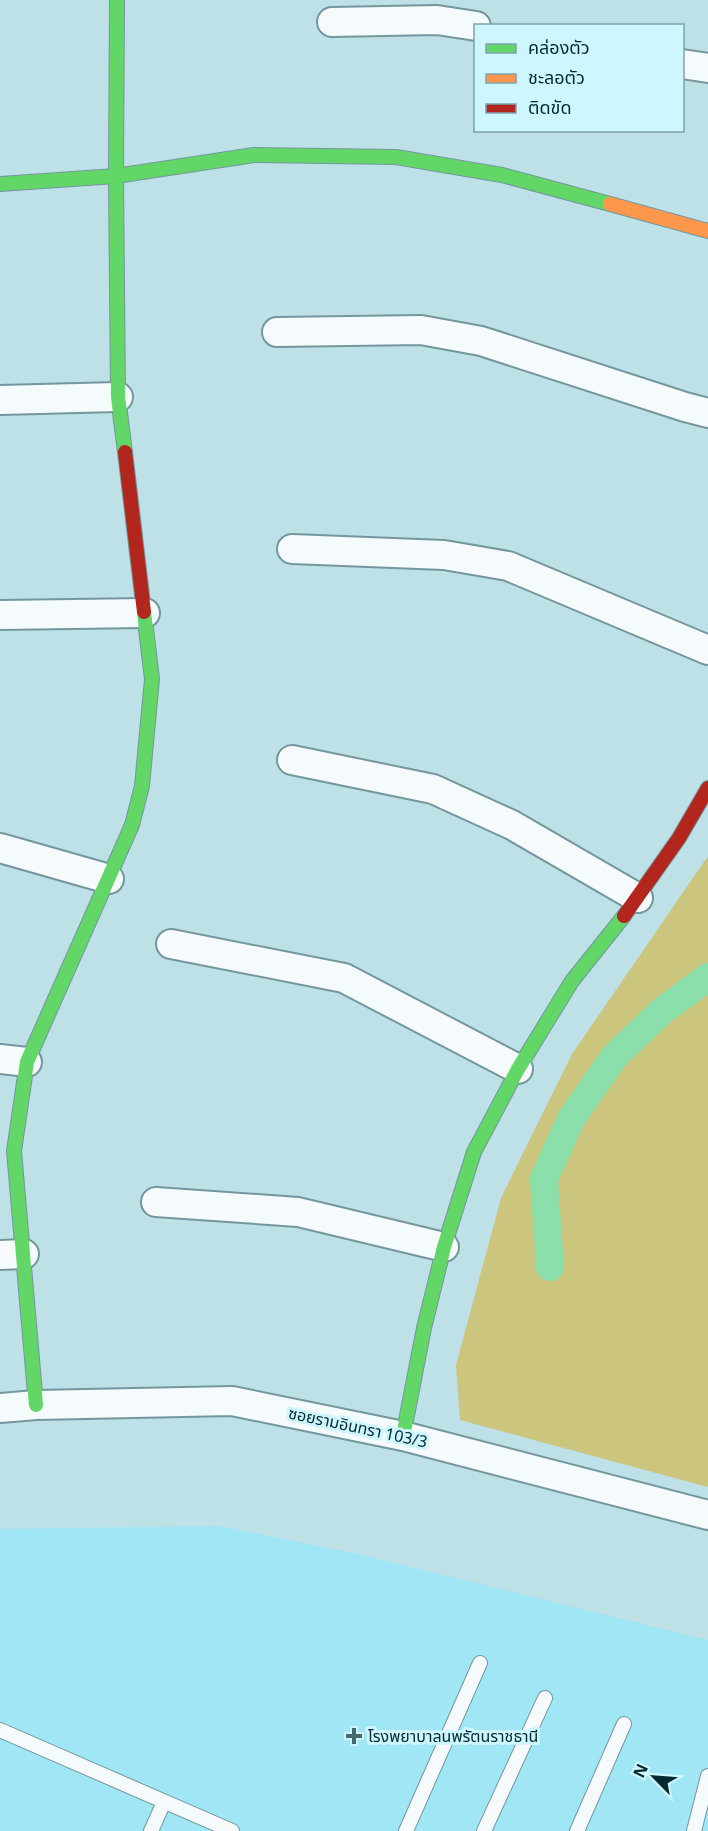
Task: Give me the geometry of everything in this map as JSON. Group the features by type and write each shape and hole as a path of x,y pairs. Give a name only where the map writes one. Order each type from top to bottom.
{"street":[{"path":"36,1405 12,1254 14,1061 109,879 132,825 142,786 152,679 118,397 117,0"},
{"path":"332,22 437,20 474,26"},
{"path":"684,64 708,68"},
{"path":"0,184 116,176 254,155 396,157 502,175 708,231"},
{"path":"277,332 421,330 481,341 708,413"},
{"path":"0,400 118,397"},
{"path":"292,549 444,555 508,566 708,650"},
{"path":"0,615 145,613"},
{"path":"292,760 434,789 512,825 638,898"},
{"path":"403,1436 424,1328 444,1247 474,1152 518,1069 572,981 638,898 679,838 708,788"},
{"path":"0,848 109,879"},
{"path":"171,944 344,978 518,1069"},
{"path":"156,1202 298,1212 444,1247"},
{"name":"ซอยรามอินทรา 103/3","path":"0,1408 36,1405 232,1401 403,1436 708,1515"}],"lane":[{"path":"406,1831 480,1663"},
{"path":"484,1831 544,1698"},
{"path":"578,1831 624,1724"},
{"path":"0,1730 232,1831"},
{"path":"694,1831 708,1776"},
{"path":"151,1831 164,1802"}],"shaded area":[{"path":"708,856 708,1487 460,1420 456,1365 501,1198 572,1054"},
{"name":"โรงพยาบาลนพรัตนราชธานี","path":"220,1526 362,1555 708,1640 708,1831 0,1831 0,1529"}],"waterway":[{"path":"550,1267 544,1179 571,1119 614,1057 662,1011 708,977"}],"traffic: fast":[{"path":"117,0 118,397 125,452"},
{"path":"0,184 116,176 254,155 396,157 502,175 610,204"},
{"path":"36,1405 14,1151 27,1062 132,825 142,786 152,679 144,612"},
{"path":"403,1436 424,1328 444,1247 474,1152 518,1069 572,981 624,916"}],"traffic: slow":[{"path":"610,204 708,231"}],"traffic: jam":[{"path":"125,452 144,612"},
{"path":"624,916 679,838 708,788"}],"place":[{"name":"โรงพยาบาลนพรัตนราชธานี","path":"354,1736"}]}
